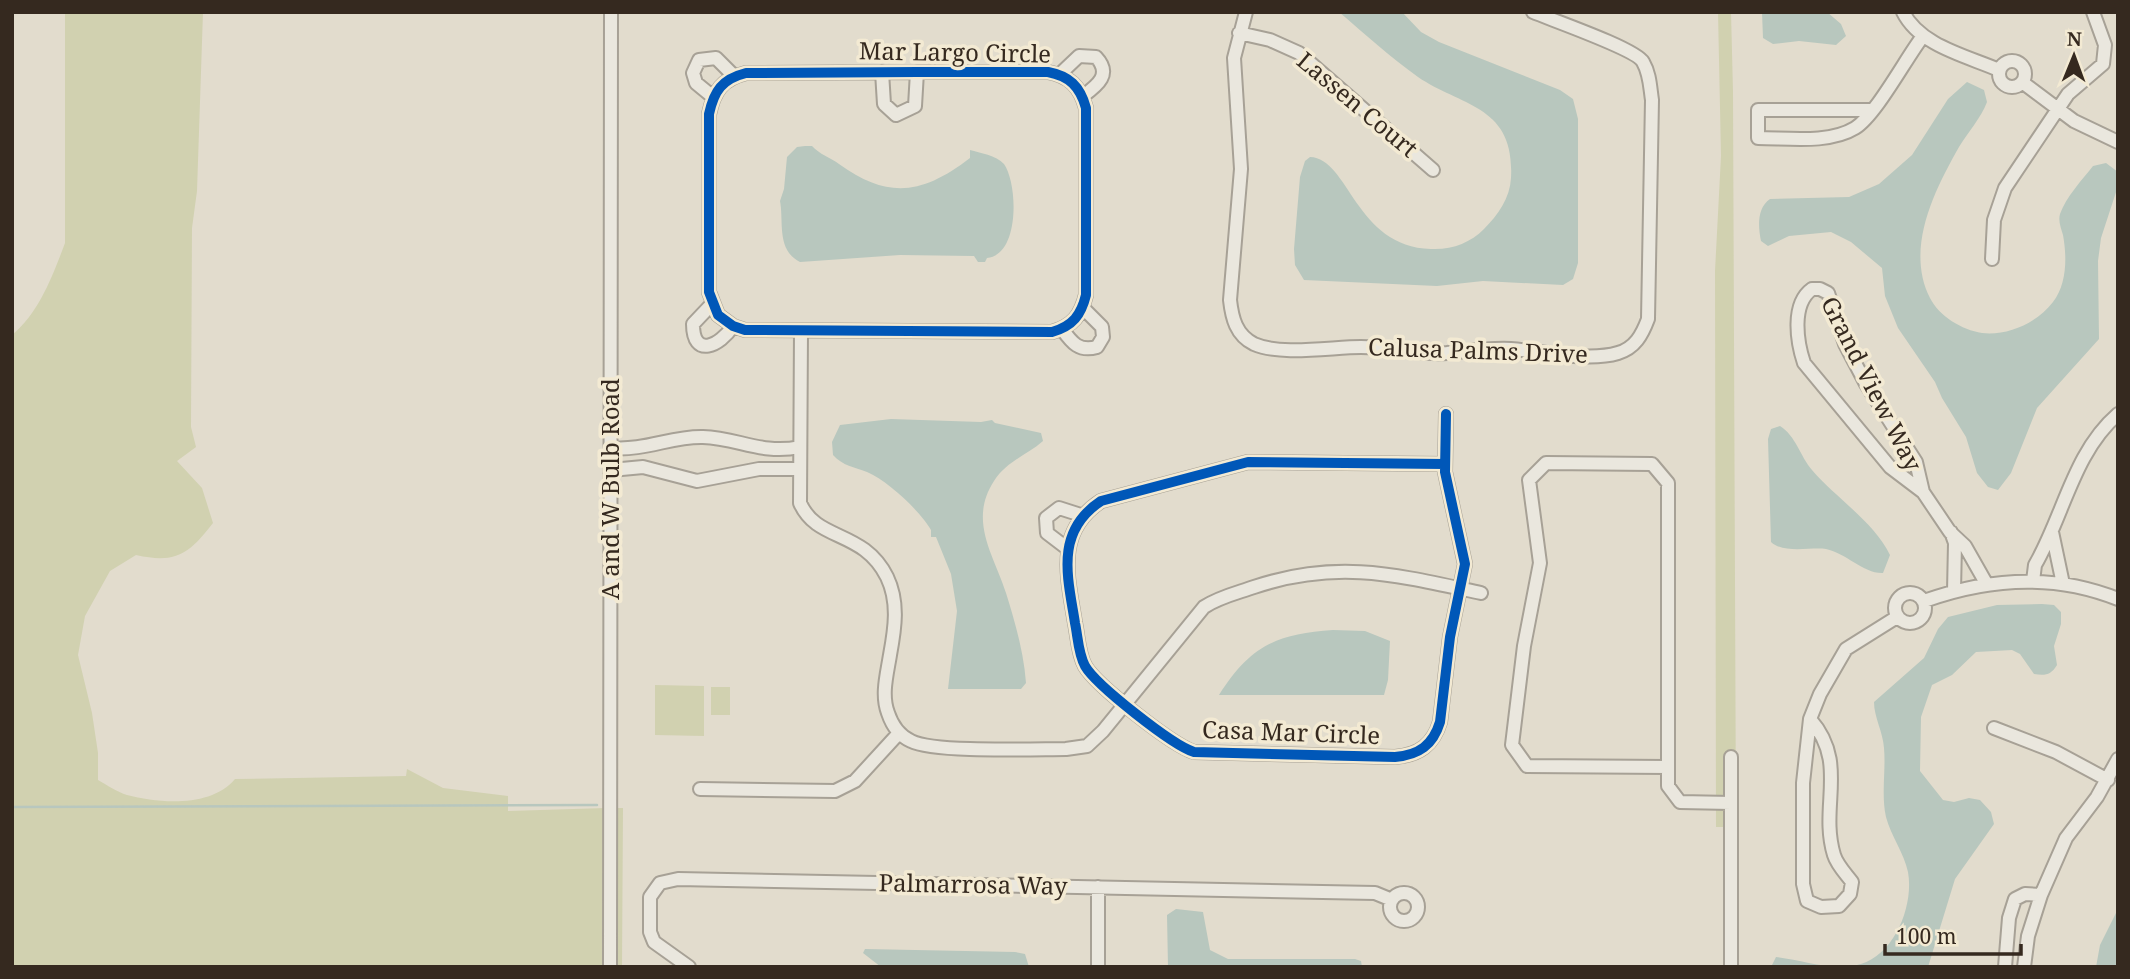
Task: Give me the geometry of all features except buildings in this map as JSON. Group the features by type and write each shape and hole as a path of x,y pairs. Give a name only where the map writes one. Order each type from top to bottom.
{"street":[{"name":"A and W Bulb Road","path":"610,967 611,12"},
{"name":"Calusa Palms Drive","path":"1246,12 1234,58 1241,169 1230,300 1232,320 1242,336 1256,345 1275,348 1385,347 1447,353 1486,349 1563,355 1615,354 1637,342 1648,319 1649,75 1642,59 1626,50 1533,12"},
{"path":"1903,12 1909,24 1923,36 1999,70"},
{"path":"1992,259 1992,229 2001,196 2068,94 2099,70 2105,57 2105,44 2094,12"},
{"name":"Lassen Court","path":"1239,33 1270,40 1299,53 1433,170"},
{"path":"1872,110 1758,110 1758,138 1836,134 1853,129 1872,110 1923,36"},
{"path":"713,97 696,83 693,73 699,60 716,58 734,76 726,81 713,97 709,142 709,292 718,315 733,326 745,330 1052,332 1062,329 1078,317 1086,295 1086,108 1083,96 1098,84 1104,75 1103,64 1096,57 1079,56 1060,74"},
{"path":"2018,62 2024,69 2022,82 2011,87 2004,85 1999,78 1999,70 2005,63 2018,62"},
{"path":"882,72 884,104 896,115 915,106 917,72"},
{"name":"Mar Largo Circle","path":"734,76 746,73 882,72 1060,74 1070,79 1083,96"},
{"path":"2022,82 2057,111 2118,142"},
{"name":"Grand View Way","path":"1923,492 1916,461 1850,354 1828,293 1812,289 1803,298 1799,309 1798,347 1804,363 1890,467 1923,492 1950,531 1965,546 1986,583"},
{"path":"712,304 693,324 693,335 700,344 709,346 719,343 733,326"},
{"path":"1062,329 1077,346 1086,350 1097,347 1103,337 1102,327 1083,308"},
{"path":"801,331 799,492 804,512 821,528 851,539 868,551 891,586 895,621 884,699 899,733 912,742 935,747 1077,748 1095,740 1199,612 1217,600 1305,572 1378,571 1481,593"},
{"name":"Casa Mar Circle","path":"1445,464 1248,463 1112,496 1092,507 1084,516 1068,549 1065,570 1084,665 1125,705 1179,747 1194,752 1395,757 1415,754 1431,742 1440,722 1450,638 1461,589 1464,554 1445,464 1446,414"},
{"path":"2033,581 2035,565 2053,532 2084,454 2099,430 2118,414"},
{"path":"611,449 634,449 703,437 766,450 800,447"},
{"path":"1668,767 1527,766 1513,745 1524,646 1540,563 1529,480 1546,463 1652,464 1668,483 1668,767 1668,786 1680,802 1731,803"},
{"path":"611,470 643,467 697,481 760,469 799,470"},
{"path":"1068,549 1047,533 1046,518 1059,508 1084,516"},
{"name":"Grand View Way","path":"1950,531 1955,543 1954,591"},
{"path":"2053,532 2063,584"},
{"path":"1924,601 1986,583 2033,581 2063,584 2118,599"},
{"path":"1912,593 1924,601 1924,615 1918,622 1905,623 1897,617 1895,607 1900,596 1912,593"},
{"path":"1810,719 1829,748 1831,840 1835,858 1852,882 1850,894 1839,906 1821,907 1807,901 1803,884 1802,783 1810,719 1820,694 1846,649 1897,617"},
{"path":"1994,728 2056,752 2108,780"},
{"path":"700,789 835,791 855,781 899,733"},
{"path":"1731,757 1731,967"},
{"path":"2024,967 2028,936 2041,895 2066,838 2108,780 2118,759"},
{"name":"Palmarrosa Way","path":"689,967 654,942 650,932 650,897 660,883 678,878 1375,893 1392,900"},
{"path":"1098,887 1098,967"},
{"path":"2005,967 2008,918 2015,899 2025,894 2041,895"}],"green space":[{"path":"65,12 203,12 197,191 192,228 191,427 196,447 177,461 202,488 213,523 189,549 180,554 162,558 136,555 110,571 85,616 78,655 92,713 98,753 98,780 127,795 185,801 213,795 235,779 406,776 407,769 443,788 508,796 508,811 606,808 605,967 12,967 12,335 37,305 65,243"},
{"path":"1718,12 1731,12 1733,92 1736,827 1716,827 1715,271 1721,156"},
{"path":"655,685 704,686 704,736 655,735"},
{"path":"711,687 730,687 730,715 711,715"},
{"path":"615,808 623,808 622,967 615,967"}],"shaded area":[{"path":"1339,12 1402,12 1421,32 1439,42 1560,90 1573,99 1578,119 1578,263 1573,279 1563,285 1483,281 1437,286 1304,280 1295,265 1294,249 1300,177 1305,161 1310,157 1323,161 1335,172 1370,219 1386,234 1406,245 1431,249 1453,247 1479,234 1506,199 1511,178 1510,154 1504,136 1495,122 1483,111 1418,77"},
{"path":"1762,12 1827,12 1841,24 1846,36 1836,45 1799,41 1773,44 1763,38"},
{"path":"1967,82 1984,90 1987,102 1940,182 1926,221 1920,260 1930,298 1939,311 1952,321 1974,331 1992,333 2011,330 2039,316 2058,295 2065,270 2063,235 2059,219 2063,208 2093,166 2106,163 2118,172 2118,186 2101,238 2098,261 2099,339 2037,408 2011,473 1998,490 1988,487 1977,473 1966,437 1935,382 1898,328 1885,296 1882,268 1851,242 1831,232 1789,236 1768,246 1761,241 1759,229 1761,212 1770,199 1849,197 1879,184 1912,155 1948,99"},
{"path":"812,146 857,176 890,187 906,188 937,179 970,158 970,150 997,158 1004,164 1012,187 1013,217 1006,245 985,262 978,262 974,256 900,255 800,262 792,257 784,243 780,201 787,157 797,147"},
{"path":"891,419 981,422 992,420 995,423 1041,433 1043,441 999,474 983,510 986,538 1006,593 1021,649 1026,683 1021,689 948,689 957,611 951,574 936,537 931,537 931,530 926,522 894,489 875,476 845,464 833,455 832,442 840,425"},
{"path":"1780,426 1790,435 1812,470 1865,521 1883,543 1890,555 1883,573 1869,570 1826,549 1790,549 1771,542 1768,439 1771,429"},
{"path":"1997,605 2054,605 2061,612 2061,624 2054,646 2057,665 2045,675 2034,674 2020,654 2012,650 1976,652 1952,675 1932,685 1921,717 1920,771 1943,800 1980,800 1991,812 1994,824 1955,879 1928,967 1840,967 1861,964 1884,950 1905,913 1908,872 1886,817 1884,748 1874,702 1924,658 1938,629 1948,617"},
{"path":"1333,630 1365,631 1390,641 1388,680 1384,695 1219,695 1242,665 1266,646 1296,635"},
{"path":"1176,909 1203,912 1210,950 1228,959 1355,959 1361,961 1362,967 1168,967 1167,915"},
{"path":"2118,909 2118,967 2096,967 2100,945"},
{"path":"865,949 1015,952 1025,954 1029,967 881,967 863,953"},
{"path":"1776,957 1829,966 1840,967 1771,967"}],"waterway":[{"path":"12,807 597,805"}],"cycle path":[{"path":"917,72 1048,72 1068,79 1077,88 1086,108 1086,295 1075,319 1052,332 745,330 733,326 718,315 709,292 709,114 720,87 746,73 917,72"},
{"path":"1445,464 1248,462 1101,501 1086,513 1076,527 1070,541 1068,557 1070,589 1085,666 1135,714 1194,752 1395,757 1411,754 1424,747 1433,737 1440,722 1450,637 1465,564 1445,472 1446,414"}]}
